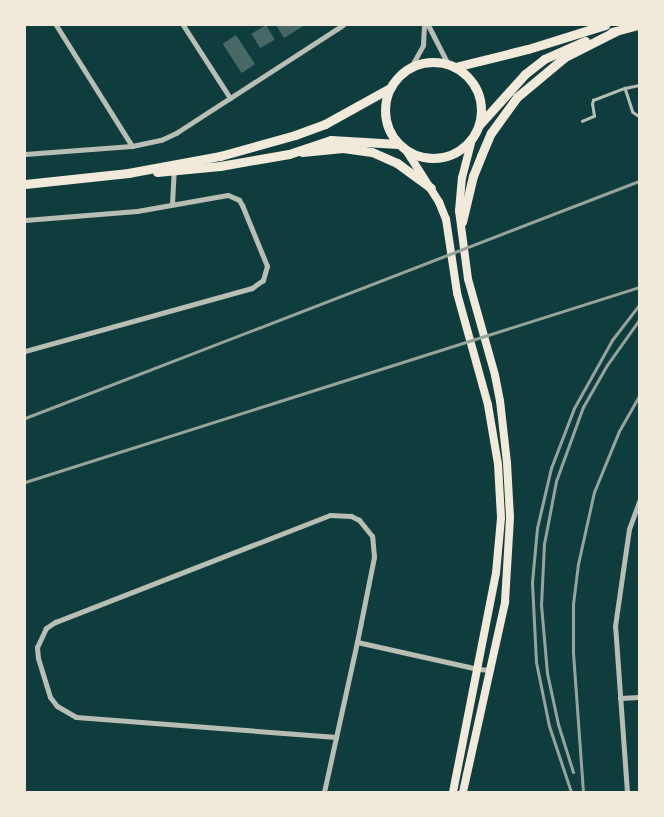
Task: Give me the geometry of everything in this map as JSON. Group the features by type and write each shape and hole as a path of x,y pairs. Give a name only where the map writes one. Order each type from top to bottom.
{"main road":[{"path":"453,792 496,573 501,518 498,464 488,405 462,312 446,219 431,188 390,131 385,117 386,102 390,88 399,76 411,67 423,63 451,65 528,50 605,25"},
{"path":"463,792 505,602 510,518 508,463 495,375 473,301 465,264 459,211 461,191 472,139 479,124 525,74 544,59 576,43 639,25"},
{"path":"462,227 473,176 484,148 491,133 517,97 532,82 565,57 616,31"},
{"path":"451,65 468,77 478,91 481,108 479,124"},
{"path":"175,168 295,135 342,116 390,88"},
{"path":"289,154 331,140 402,147 422,157 436,159 456,152 472,139"},
{"path":"25,184 338,148 372,152 397,163 431,188"}],"street":[{"path":"56,25 132,146"},
{"path":"184,25 230,98"},
{"path":"25,154 132,146 160,140 176,133 343,25"},
{"path":"426,25 451,65"},
{"path":"411,67 423,45 426,25"},
{"path":"172,204 175,168"},
{"path":"25,220 137,210 228,195 239,200 266,259 266,273 263,280 252,288 25,351"},
{"path":"627,792 615,648 616,611 630,529 639,500"},
{"path":"324,792 357,642 374,558 372,536 359,520 351,516 330,515 55,622 46,628 37,647 38,658 50,697 57,706 76,717 336,737"},
{"path":"357,642 478,669 491,670"},
{"path":"620,698 639,697"}],"lane":[{"path":"582,121 594,116 593,100 639,85"},
{"path":"625,88 633,112 639,116"}],"building":[{"path":"266,25 275,40 260,48 251,34"},
{"path":"276,25 305,25 284,38"},
{"path":"236,35 255,64 242,73 223,44"}],"railway":[{"path":"25,418 639,181"},
{"path":"25,482 639,287"},
{"path":"571,792 549,726 536,662 532,582 537,528 551,468 574,408 612,340 639,305"},
{"path":"573,772 558,724 547,673 541,605 544,544 556,481 583,407 607,365 639,320"},
{"path":"583,792 573,653 573,604 578,564 594,492 619,431 639,396"}]}
